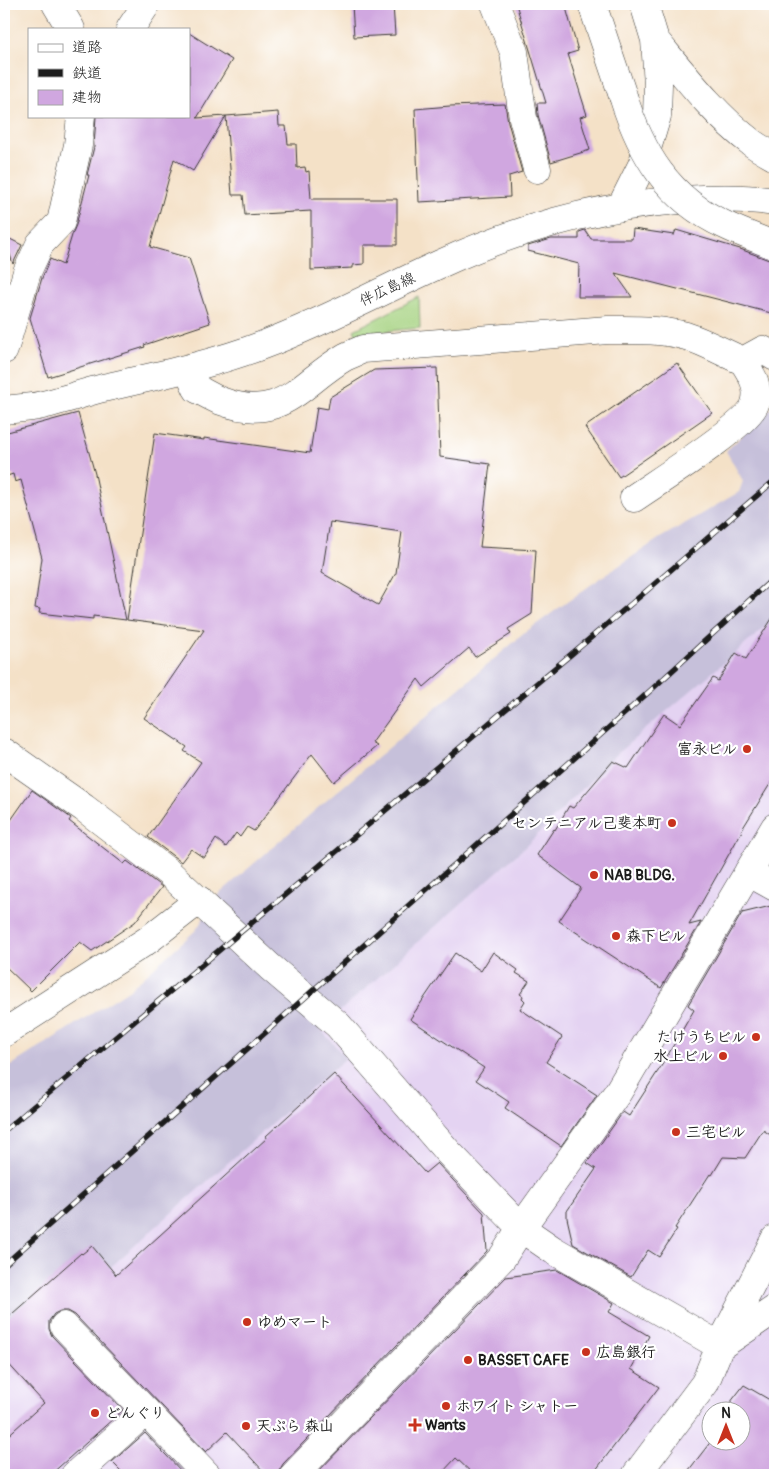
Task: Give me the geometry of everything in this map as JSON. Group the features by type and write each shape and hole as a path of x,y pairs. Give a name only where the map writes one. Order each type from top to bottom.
{"street":[{"path":"56,4 70,28"},
{"path":"131,28 145,4"},
{"path":"495,4 514,52 523,118 537,168"},
{"path":"592,4 629,115 644,148 660,174 689,202 711,218 775,246"},
{"path":"621,207 642,164 657,116 658,84 655,40 644,4"},
{"path":"655,40 689,81 727,122 753,144 775,157"},
{"path":"4,350 27,272 40,244 61,222 78,145 81,118"},
{"name":"伴広島線","path":"4,410 33,407 188,368 262,345 346,309 441,264 491,243 543,225 621,207 676,200 732,198 775,202"},
{"path":"188,368 197,389 221,401 245,407 266,407 284,401 345,357 363,349 608,330 639,330 686,336 743,361 754,377 756,395 754,406 745,419 702,452 634,498"},
{"path":"743,361 762,350 775,357"},
{"path":"4,752 84,808 168,872 270,967 338,1025 448,1152 521,1228 553,1250 720,1346"},
{"path":"294,1475 502,1258 521,1228 618,1092 775,827"},
{"path":"748,872 775,887"},
{"path":"4,1033 148,940 199,900"},
{"path":"636,1475 705,1383 720,1346 775,1239"},
{"path":"720,1346 775,1309"},
{"path":"64,1326 207,1475"},
{"path":"75,1475 146,1411"}],"shaded area":[{"path":"775,405 775,617 620,751 525,847 320,1029 346,1058 42,1328 46,1332 4,1370 4,1070 130,989 196,930 219,894 527,631 660,538 739,492 743,481 726,451"},
{"path":"775,600 775,1475 4,1475 4,1268"}],"green space":[{"path":"419,297 420,328 356,334 354,330"}],"building":[{"path":"352,4 393,4 395,35 354,37"},
{"path":"516,4 565,4 578,51 568,54 587,115 580,117 590,150 551,162 538,115 537,103 546,103"},
{"path":"190,34 232,60 197,118 226,116 193,171 174,159 150,247 189,258 210,323 144,345 145,347 48,377 30,318 50,259 63,265 76,225 94,147 96,118 190,118"},
{"path":"505,104 522,172 509,176 510,197 419,202 415,109"},
{"path":"278,112 279,126 286,126 288,144 296,144 297,168 305,167 306,172 309,171 311,199 397,199 397,245 364,245 364,264 353,265 353,268 311,270 311,211 245,215 243,195 232,195 226,116"},
{"path":"633,229 674,235 676,230 775,261 775,314 615,273 632,297 578,297 579,264 528,251 528,246 551,239 579,239 579,232 585,230 591,239 632,239"},
{"path":"4,236 22,245 13,264"},
{"path":"677,363 712,413 619,477 585,427"},
{"path":"437,368 440,457 490,464 480,547 536,550 532,614 508,629 511,634 475,657 469,648 424,687 418,679 372,743 377,746 334,782 312,754 254,831 247,827 240,837 236,833 226,847 216,839 204,858 191,849 181,862 148,837 201,762 184,751 187,747 144,718 204,630 127,620 155,433 310,453 317,407 328,409 330,397 374,370","holes":["330,522 402,532 396,573 378,605 322,573"]},
{"path":"78,413 95,474 126,620 93,616 93,619 39,613 40,609 35,608 42,558 21,480 15,482 13,474 4,477 4,433"},
{"path":"775,614 775,776 741,831 689,925 701,922 661,988 559,921 581,888 537,855 569,806 573,808 613,761 628,768 664,714 680,725 713,678 718,681 736,653 746,659"},
{"path":"32,790 71,818 69,821 124,864 127,861 162,887 135,922 92,951 80,942 31,991 4,965 4,830"},
{"path":"775,905 775,1138 763,1130 745,1158 723,1157 675,1228 677,1229 659,1257 648,1250 631,1277 573,1244 567,1211 596,1169 587,1163 623,1112 629,1116 662,1065 694,1010 688,1005 742,913"},
{"path":"493,952 518,970 516,973 529,981 520,994 525,1001 520,1009 562,1037 546,1062 597,1095 561,1146 505,1108 509,1102 476,1080 484,1068 410,1019 455,953 481,971"},
{"path":"334,1074 425,1173 437,1163 484,1213 487,1251 283,1464 279,1475 267,1475 227,1432 206,1452 75,1315 68,1311 60,1311 54,1314 49,1321 49,1329 52,1336 123,1410 50,1475 4,1475 4,1439 44,1403 4,1359 4,1321 81,1253 92,1246 116,1275 267,1138 266,1136"},
{"path":"557,1270 614,1303 609,1312 649,1336 631,1369 659,1387 592,1475 474,1475 456,1458 440,1475 315,1475 506,1277"},
{"path":"744,1385 775,1403 775,1475 685,1475 703,1452 752,1452 752,1402 731,1402"},
{"path":"145,1433 184,1474 125,1475 112,1462"}],"railway":[{"path":"4,1131 644,593 775,480"},
{"path":"4,1265 651,690 775,577"}],"place":[{"name":"富永ビル","path":"747,749"},
{"name":"センテニアル己斐本町","path":"672,823"},
{"name":"NAB BLDG.","path":"594,875"},
{"name":"森下ビル","path":"616,936"},
{"name":"たけうちビル","path":"756,1037"},
{"name":"水上ビル","path":"723,1056"},
{"name":"三宅ビル","path":"676,1132"},
{"name":"ゆめマート","path":"247,1322"},
{"name":"広島銀行","path":"586,1352"},
{"name":"BASSET CAFE","path":"468,1360"},
{"name":"ホワイト シャトー","path":"446,1406"},
{"name":"どんぐり","path":"95,1413"},
{"name":"Wants","path":"415,1425"},
{"name":"天ぷら 森山","path":"246,1426"}]}
